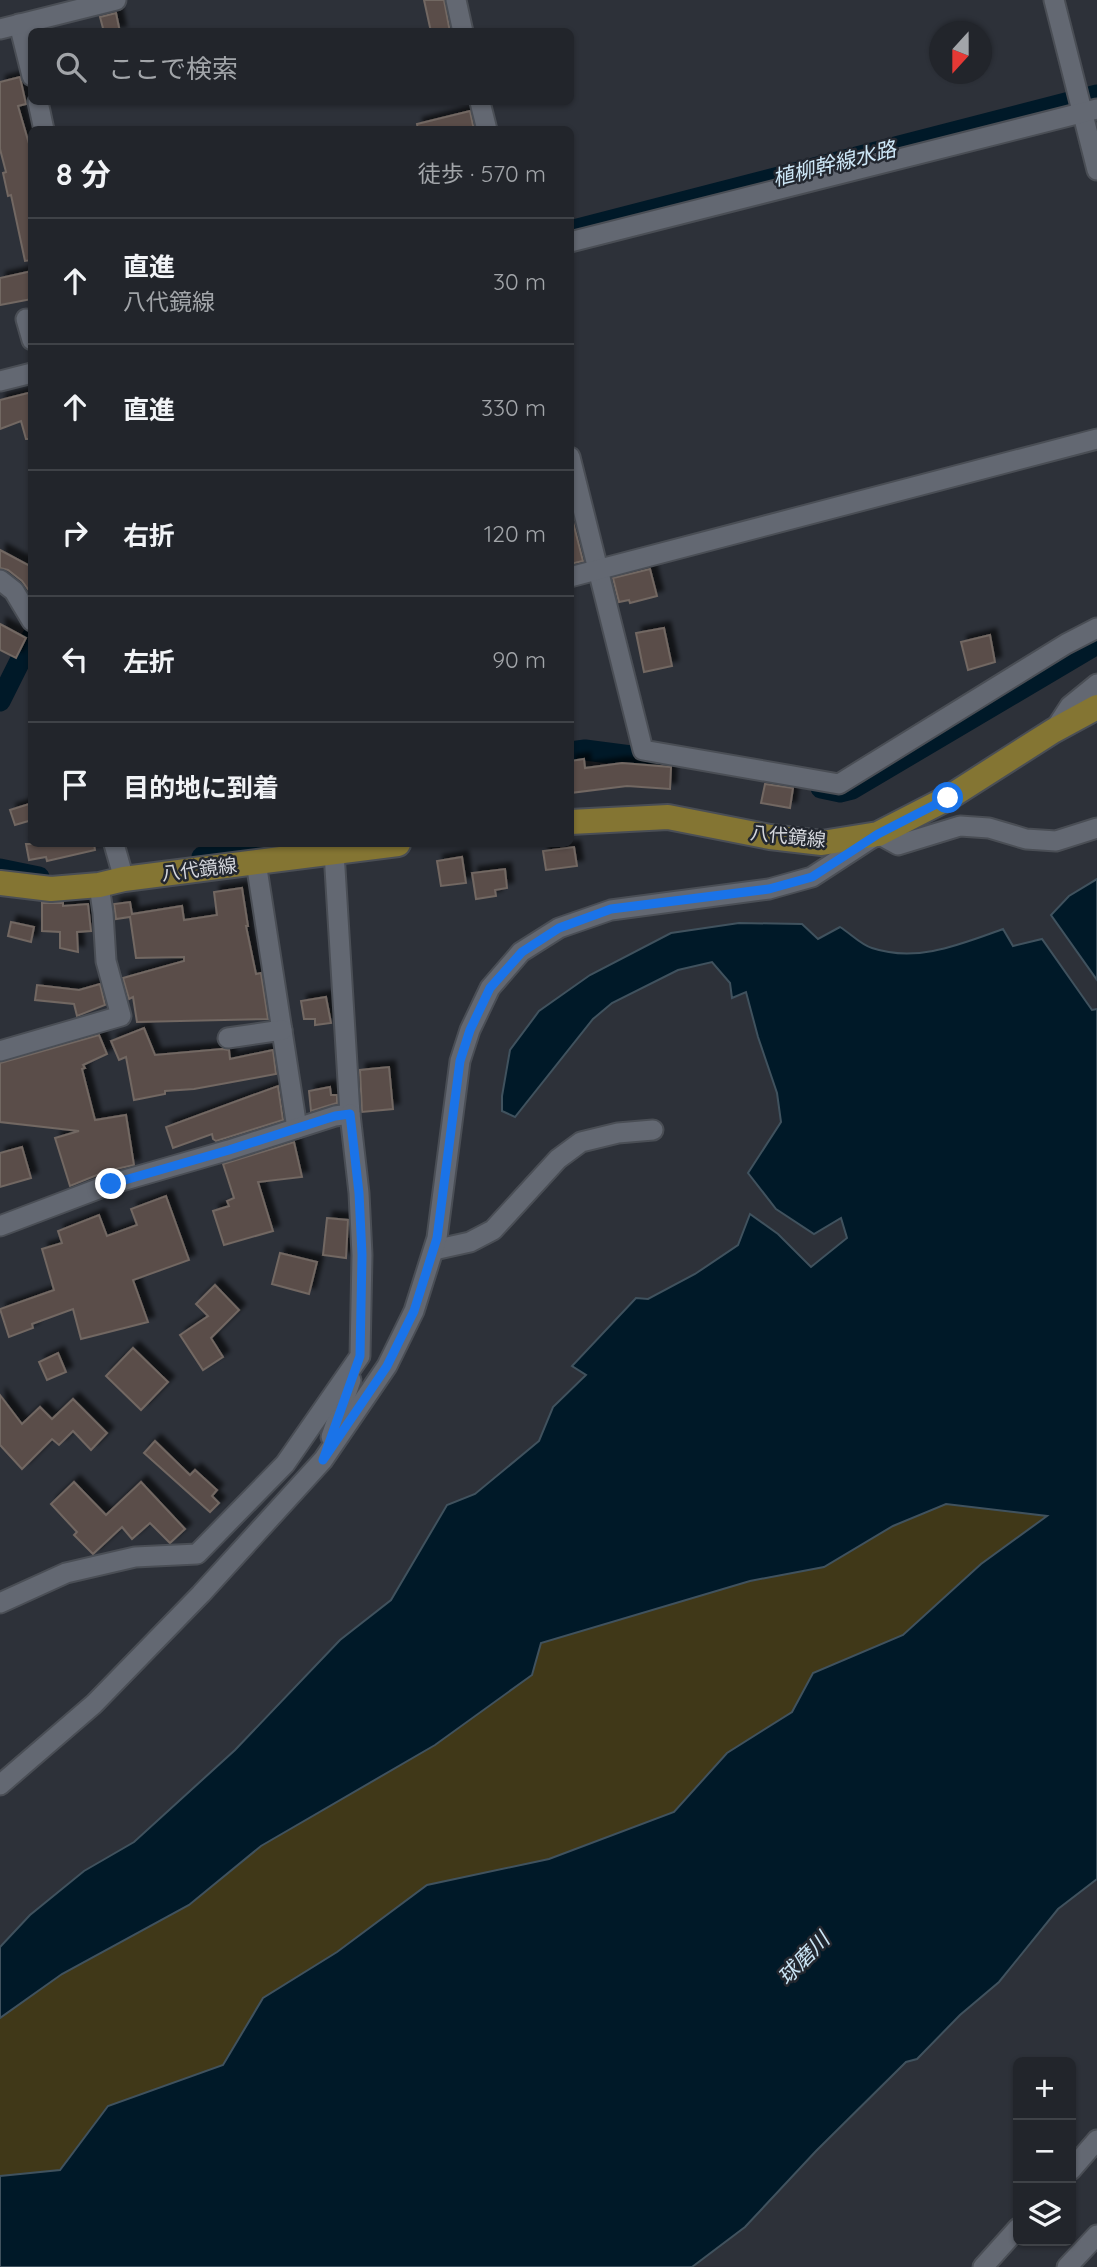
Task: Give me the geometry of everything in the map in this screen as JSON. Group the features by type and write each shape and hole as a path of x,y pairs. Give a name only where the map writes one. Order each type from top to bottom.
{"main road":[{"name":"八代鏡線","path":"574,822 668,817 770,837 822,843 878,834 948,798 1097,707"},
{"name":"八代鏡線","path":"0,883 51,889 99,885 124,879 374,847"}],"street":[{"path":"28,67 10,27 116,0"},
{"path":"456,0 462,28"},
{"path":"1054,0 1085,107 1097,170"},
{"path":"38,105 43,126"},
{"path":"481,105 486,126"},
{"path":"574,241 1085,107"},
{"path":"26,319 28,326"},
{"path":"0,381 28,374"},
{"path":"574,576 1097,439"},
{"path":"574,473 643,750 839,784 1066,644 1097,628"},
{"path":"0,580 14,592 28,615"},
{"path":"1054,731 1070,706 1097,684"},
{"path":"0,1785 94,1704 201,1594 323,1460 387,1366 414,1311 434,1250 460,1061 470,1030 490,988 522,952 559,928 611,909 769,889 812,877 878,834 898,845 960,826 989,828 1026,839 1056,841 1097,828"},
{"path":"115,847 124,879"},
{"path":"323,1460 360,1356 362,1255 359,1193 350,1114 334,852"},
{"path":"256,862 297,1128"},
{"path":"0,1051 121,1016 106,961 99,885"},
{"path":"229,1038 282,1030"},
{"path":"0,1226 111,1184 350,1114"},
{"path":"434,1250 470,1242 493,1230 558,1159 582,1142 618,1133 653,1130"},
{"path":"0,1603 66,1573 135,1558 197,1554 285,1464 360,1356"},
{"path":"1076,2164 1097,2140"},
{"path":"983,2267 1013,2234"},
{"path":"1067,2267 1097,2235"}],"sand":[{"path":"946,1504 1048,1515 981,1564 903,1635 813,1673 792,1712 727,1754 674,1812 549,1859 427,1885 337,1952 263,1998 223,2065 108,2106 60,2170 0,2176 0,2018 62,1974 189,1905 261,1846 435,1745 541,1643 750,1581 824,1567 893,1526"}],"water":[{"path":"1097,879 1097,980 1051,915 1069,896"},
{"name":"球磨川","path":"739,923 802,924 818,939 840,927 868,946 906,953 939,950 1003,929 1013,946 1042,939 1092,1010 1097,1009 1097,1879 1058,1909 999,1982 960,2015 917,2059 906,2062 816,2151 745,2227 692,2267 0,2267 0,2176 60,2170 108,2106 223,2065 263,1998 337,1952 427,1885 549,1859 674,1812 727,1753 792,1712 813,1673 903,1635 981,1564 1047,1516 946,1504 893,1526 824,1567 750,1581 541,1643 532,1675 435,1745 261,1846 189,1905 62,1974 0,2018 0,1947 30,1915 84,1871 134,1842 235,1750 340,1640 391,1600 447,1505 475,1494 539,1441 553,1407 586,1375 572,1366 636,1298 648,1299 695,1274 738,1245 750,1214 778,1234 811,1267 847,1238 841,1218 814,1234 776,1209 748,1173 781,1122 777,1093 746,992 732,998 730,983 712,962 678,970 612,1003 593,1019 515,1117 502,1111 510,1050 539,1011 590,975 671,933"}],"building":[{"path":"424,0 444,0 449,28 430,28"},
{"path":"116,13 119,28 103,28 100,17"},
{"path":"20,77 26,104 18,106 28,140 28,261 25,261 11,195 8,196 3,173 6,172 0,149 0,82"},
{"path":"470,111 473,126 417,126"},
{"path":"28,272 28,300 0,305 0,278"},
{"path":"28,393 28,439 21,421 0,429 0,400"},
{"path":"574,526 583,561 574,563"},
{"path":"0,550 28,565 28,589 8,570 0,568"},
{"path":"650,569 657,596 630,603 629,600 619,602 613,578"},
{"path":"0,624 26,638 16,658 0,650"},
{"path":"664,628 672,666 644,672 636,633"},
{"path":"990,635 995,662 968,670 961,642"},
{"path":"584,759 585,768 622,763 671,767 670,789 627,786 574,793 574,760"},
{"path":"765,784 793,788 790,808 761,803"},
{"path":"28,804 28,821 15,825 10,810"},
{"path":"26,844 28,847 94,847 95,850 47,861 46,857 29,860"},
{"path":"574,847 577,866 546,870 543,851"},
{"path":"462,857 466,883 441,886 437,861"},
{"path":"505,869 507,888 495,890 496,896 476,899 472,873"},
{"path":"242,888 246,926 256,974 261,973 268,1019 137,1022 133,997 129,999 123,978 184,961 184,957 136,958 130,917 116,919 114,904 130,902 132,914 182,906 184,920 217,915 214,892"},
{"path":"42,903 63,903 63,906 88,904 91,931 77,932 78,952 60,948 60,932 42,931"},
{"path":"11,922 34,927 31,942 8,936"},
{"path":"100,984 105,1005 77,1016 74,1004 35,1000 37,985 79,990"},
{"path":"326,997 331,1023 315,1025 315,1019 304,1019 301,1001"},
{"path":"144,1028 155,1055 222,1049 229,1050 230,1059 273,1050 276,1074 194,1089 165,1091 165,1094 134,1100 126,1057 119,1060 111,1041"},
{"path":"99,1035 107,1054 83,1065 85,1068 82,1069 95,1120 126,1115 134,1165 107,1171 70,1186 55,1138 79,1131 0,1122 0,1063"},
{"path":"389,1067 393,1109 362,1112 360,1070"},
{"path":"278,1086 283,1120 216,1141 212,1134 173,1148 166,1127"},
{"path":"330,1087 331,1095 337,1095 337,1103 311,1111 309,1091"},
{"path":"294,1142 302,1177 258,1182 273,1231 224,1245 213,1211 229,1206 227,1201 234,1198 223,1164"},
{"path":"22,1147 31,1178 0,1187 0,1153"},
{"path":"166,1196 189,1260 133,1280 148,1322 81,1339 73,1309 32,1324 33,1328 9,1337 0,1309 54,1290 42,1249 62,1243 58,1231 99,1215 107,1236 137,1225 131,1209"},
{"path":"327,1218 348,1220 346,1258 323,1255"},
{"path":"280,1253 317,1262 309,1294 272,1284"},
{"path":"215,1285 239,1310 211,1338 223,1357 203,1370 180,1335 208,1316 196,1304"},
{"path":"133,1348 168,1382 141,1410 106,1376"},
{"path":"58,1353 66,1372 47,1380 39,1362"},
{"path":"0,1395 22,1424 40,1407 52,1419 73,1399 107,1433 91,1450 73,1431 59,1445 52,1439 22,1469 0,1445"},
{"path":"155,1441 190,1475 195,1470 217,1490 212,1496 219,1503 210,1512 144,1453"},
{"path":"74,1482 106,1515 141,1482 185,1529 170,1543 150,1523 132,1539 122,1527 93,1554 74,1535 77,1532 51,1504"}],"waterway":[{"name":"植柳幹線水路","path":"574,230 1097,95"},
{"path":"821,788 840,792 852,789 1097,644"},
{"name":"植柳幹線水路","path":"0,701 28,645"},
{"path":"574,751 585,750 662,760"},
{"path":"202,857 272,847"},
{"path":"0,869 39,877"}],"route":[{"path":"111,1184 335,1116 350,1114 359,1193 362,1255 360,1356 323,1460 387,1366 414,1311 437,1238 460,1061 470,1030 490,988 522,952 559,928 611,909 769,889 812,877 878,834 948,798"}]}
